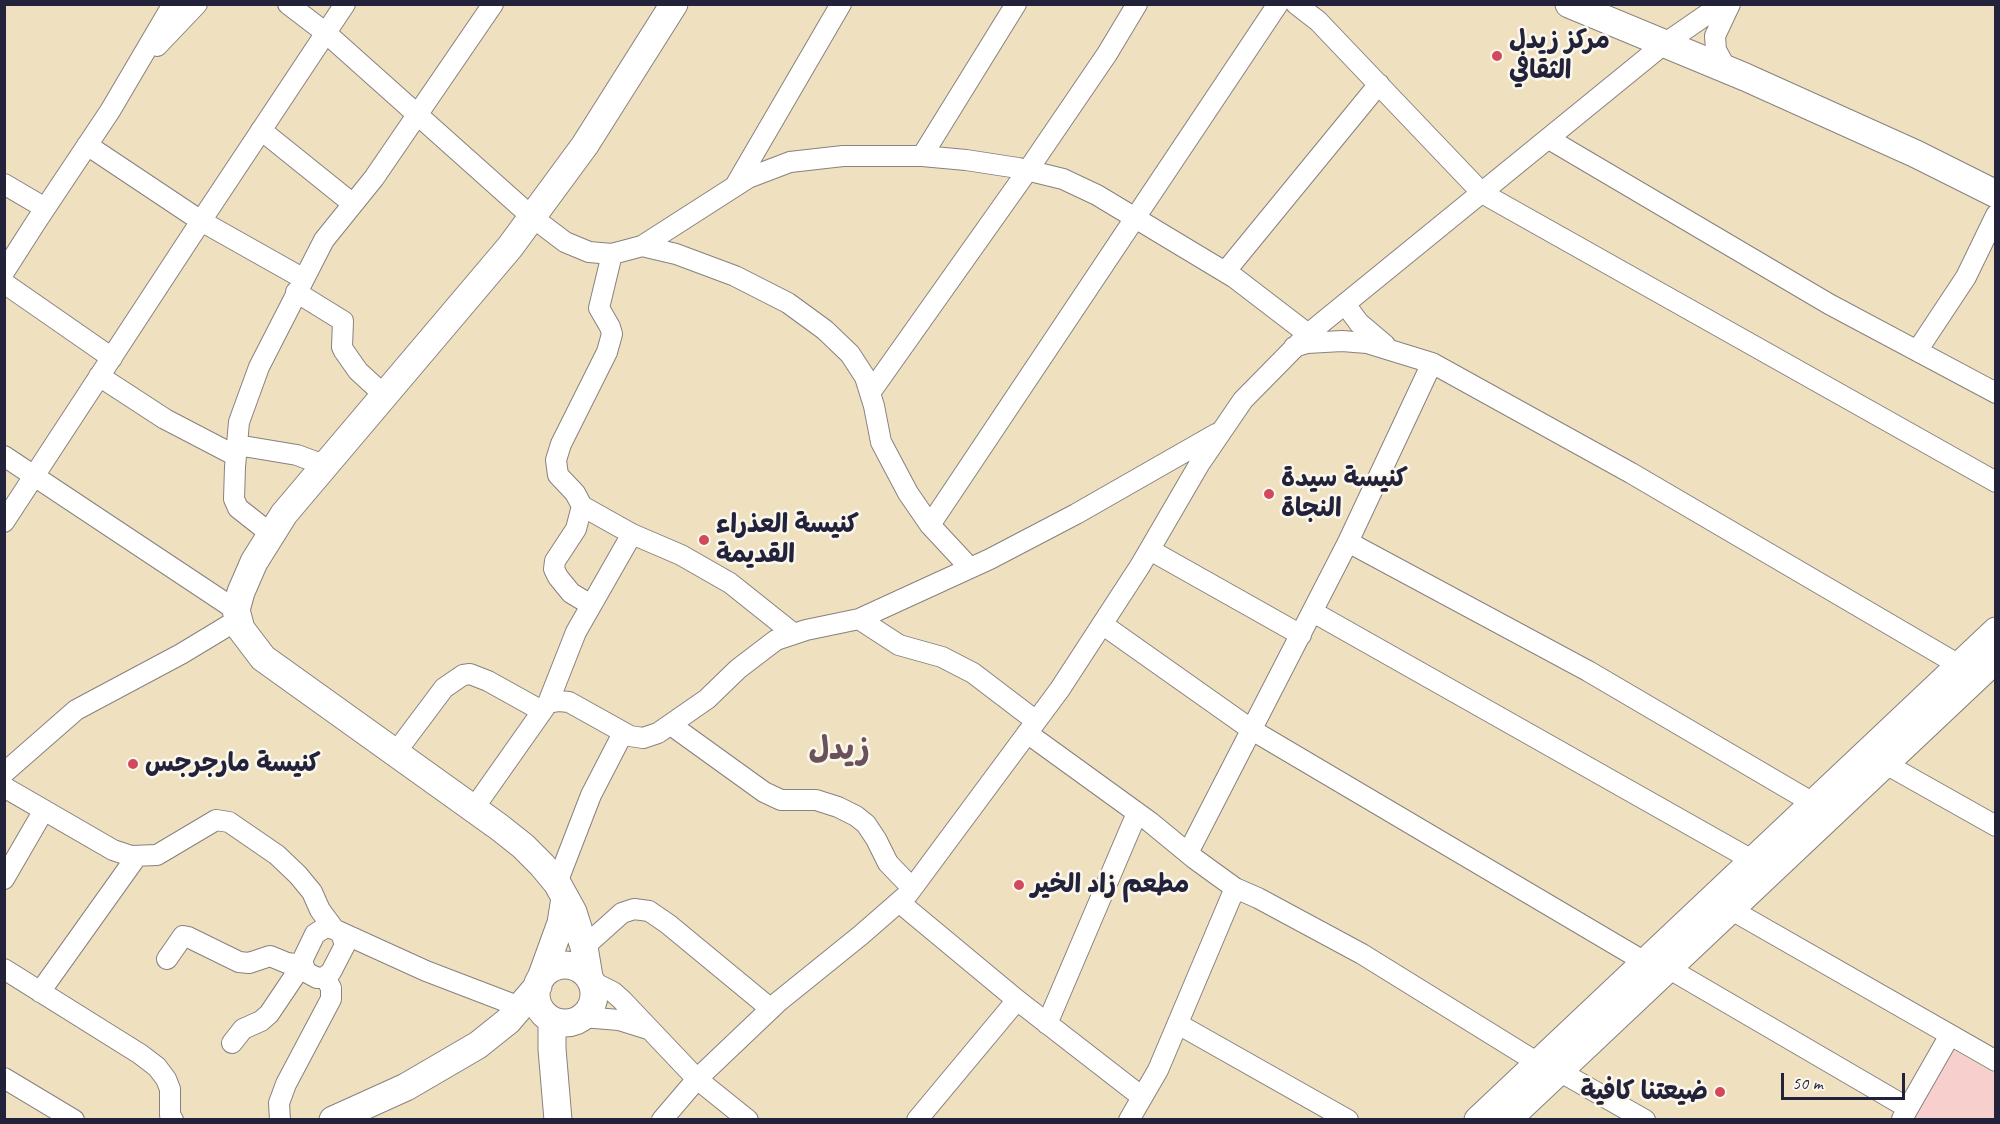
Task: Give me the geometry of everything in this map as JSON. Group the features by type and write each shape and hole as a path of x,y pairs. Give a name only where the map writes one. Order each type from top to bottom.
{"street":[{"path":"4,272 87,145 173,4"},
{"path":"131,75 197,4"},
{"path":"288,4 326,33 532,217 565,242 589,252 612,255 642,246 748,178 790,162 843,156 922,156 1028,170 1063,179 1097,195 1225,272 1301,340 1307,343 1342,341 1366,343 1432,363 1630,473 1959,665"},
{"path":"4,522 345,4"},
{"path":"271,534 238,507 234,499 239,422 258,367 324,240 374,177 493,4"},
{"path":"554,1064 570,1033 593,1000 593,987 579,929 561,890 542,865 523,846 474,808 263,658 241,629 237,614 241,591 254,562 284,514 383,394 510,248 585,145 674,4"},
{"path":"735,187 841,4"},
{"path":"922,156 1016,4"},
{"path":"870,393 1028,170 1107,54 1137,4"},
{"path":"930,525 1278,4"},
{"path":"1296,4 1318,21 1482,193 1995,482"},
{"path":"1569,4 1727,70 1916,154 1995,194"},
{"path":"662,1119 697,1080 771,1009 906,895 1032,727 1150,550 1200,463 1243,400 1301,340 1664,44 1722,4"},
{"path":"1727,70 1716,50 1715,36 1730,4"},
{"path":"1225,272 1379,84"},
{"path":"261,130 353,204"},
{"path":"1549,139 1829,304 1995,393"},
{"path":"87,145 300,286 344,321 342,347 344,351 358,371 383,394"},
{"path":"4,183 45,208"},
{"path":"1917,351 1966,277 1995,215"},
{"path":"642,246 676,254 735,276 788,303 825,330 850,354 865,377 881,442 908,493 930,525 970,568"},
{"path":"612,255 599,308 612,334 607,352 561,444 555,460 558,475 575,493 582,506 632,534 681,555 730,583 794,634"},
{"path":"4,284 112,357"},
{"path":"1345,304 1359,323 1395,352"},
{"path":"1188,853 1348,542 1432,363"},
{"path":"99,376 165,419 237,450 297,455 324,465"},
{"path":"396,752 444,688 463,675 470,674 545,707 559,701 570,702 630,736 643,738 658,734 707,699 738,669 776,640 860,619 970,568 1076,514 1221,431"},
{"path":"4,456 237,614"},
{"path":"582,506 576,529 555,561 554,568 558,577 572,593 591,605"},
{"path":"474,808 545,707 576,632 632,534"},
{"path":"1348,542 1588,671 1813,803"},
{"path":"1150,550 1301,635"},
{"path":"1313,612 1752,860"},
{"path":"4,773 76,710 181,654 237,614"},
{"path":"860,619 899,645 942,657 973,673 1032,727 1137,813 1235,888 1362,954 1549,1067 1645,1119"},
{"path":"1102,624 1252,730 1656,965 1905,1114 1950,1035"},
{"path":"1478,1119 1549,1067 1656,965 1752,860 1995,631"},
{"path":"1656,965 1730,909 1995,659"},
{"path":"671,724 764,792 781,800 816,800 856,816 866,824 876,839 906,895 1017,1000 1142,1097"},
{"path":"333,1119 406,1087 531,1015 537,1001 539,982 561,923 561,890 591,795 623,733"},
{"path":"1884,764 1995,825"},
{"path":"4,787 113,850 131,856 156,855 216,820 229,822 278,855 298,874 312,892 320,910 344,941 344,949 331,972 325,977 316,978 309,975 302,965 287,963 270,956 249,963 239,962 188,936 183,936 167,959"},
{"path":"4,879 44,810"},
{"path":"1047,1024 1137,813"},
{"path":"40,992 137,856"},
{"path":"1129,1119 1158,1070 1235,888"},
{"path":"584,947 622,913 634,909 649,911 771,1009"},
{"path":"1730,909 1995,1061"},
{"path":"232,1043 243,1029 261,1021 269,1014 302,965 303,957 315,934 326,927 531,1015 566,1023 582,1018 619,1020 653,1031"},
{"path":"539,982 552,969 565,965 578,968 590,979 613,992 653,1031 697,1080 748,1119"},
{"path":"4,969 157,1067 170,1089 170,1115 173,1119"},
{"path":"280,1119 279,1103 286,1084 331,999 331,988 325,977"},
{"path":"917,1119 1017,1000"},
{"path":"531,1015 554,1064 558,1119"},
{"path":"1178,1024 1348,1119"},
{"path":"1507,1119 1549,1067"},
{"path":"4,1078 74,1119"}],"shaded area":[{"path":"1953,1050 1995,1074 1995,1119 1912,1120"}],"place":[{"name":"مركز زيدل الثقافي","path":"1497,56"},
{"name":"كنيسة سيدة النجاة","path":"1269,494"},
{"name":"كنيسة العذراء القديمة","path":"704,540"},
{"name":"كنيسة مارجرجس","path":"133,764"},
{"name":"مطعم زاد الخير","path":"1019,885"},
{"name":"ضيعتنا كافية","path":"1720,1092"}],"district":[{"name":"زيدل","path":"839,751"}]}
